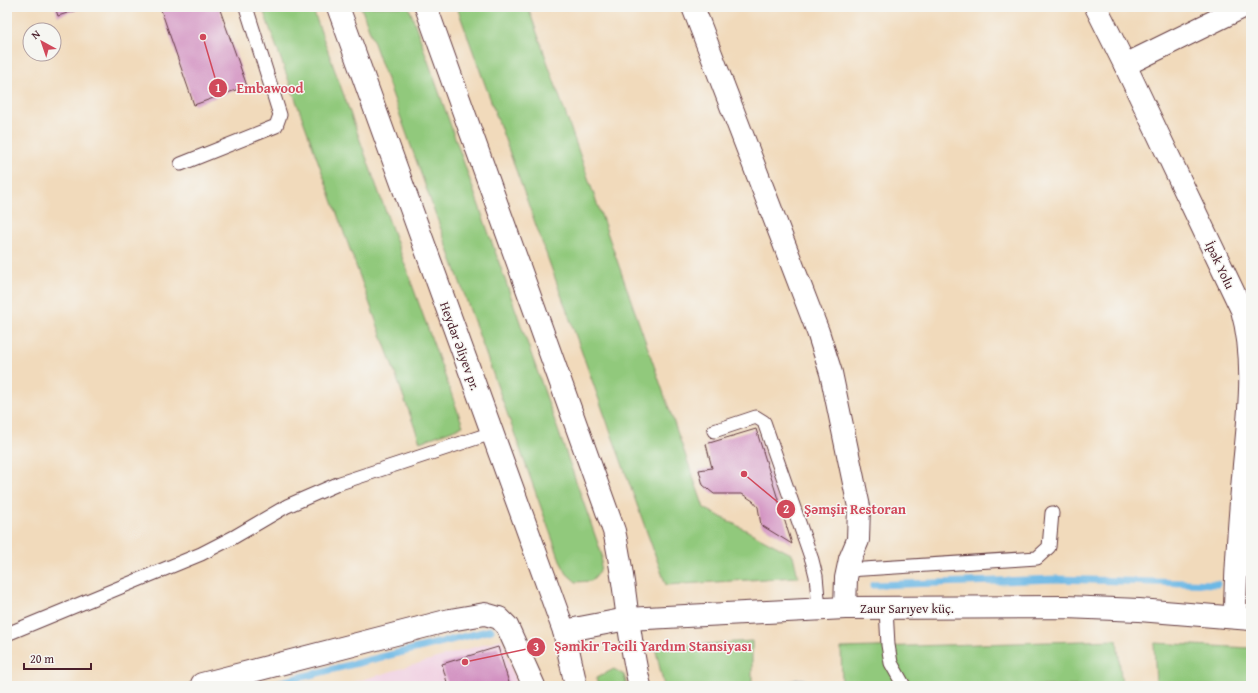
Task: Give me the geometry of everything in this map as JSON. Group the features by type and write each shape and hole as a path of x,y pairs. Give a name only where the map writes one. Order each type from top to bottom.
{"street":[{"name":"Heydər Əliyev pr.","path":"338,7 564,631 576,686"},
{"path":"426,7 614,531 622,565 631,646 640,686"},
{"path":"693,7 818,332 831,373 859,507 858,540 846,578 845,608"},
{"name":"İpək Yolu","path":"1096,7 1242,310 1250,333 1249,436 1243,569 1243,618"},
{"path":"1125,65 1243,7"},
{"name":"Zaur Sarıyev küç.","path":"564,631 628,619 845,608 1066,607 1139,610 1243,618"},
{"path":"202,684 450,620 485,614 499,618 508,626 534,686"}],"lane":[{"path":"181,164 276,126 280,115 246,7"},
{"path":"714,431 756,417 764,422 812,560 816,576 819,609"},
{"path":"7,634 201,554 234,537 287,506 340,483 492,433"},
{"path":"848,570 1037,558 1049,547 1052,513"},
{"path":"886,609 888,645 891,663 904,686"}],"shaded area":[{"path":"502,639 517,686 341,686"}],"green space":[{"path":"262,7 312,7 463,426 420,442"},
{"path":"361,7 409,7 602,555 600,571 591,581 576,582 567,574 561,563"},
{"path":"457,7 528,7 704,508 793,555 798,577 666,585"},
{"path":"1117,640 1122,686 842,686 841,648"},
{"path":"752,641 752,686 664,686 655,647"},
{"path":"1154,643 1251,648 1251,686 1156,686"},
{"path":"614,669 624,675 627,686 598,686 596,678"}],"water":[{"path":"804,679 813,686 787,686 791,681"}],"building":[{"path":"55,7 86,7 58,16"},
{"path":"160,7 219,7 247,86 194,105"},
{"path":"756,429 792,544 761,525 758,507 753,501 742,494 714,494 703,485 699,470 712,468 706,444"},
{"path":"498,647 510,686 448,686 442,664"}],"waterway":[{"path":"873,585 1057,579 1217,584"},
{"path":"265,686 491,630"}],"place":[{"name":"Embawood","path":"203,37"},
{"name":"Şəmşir Restoran","path":"744,474"},
{"name":"Şəmkir Təcili Yardım Stansiyası","path":"465,662"}]}
